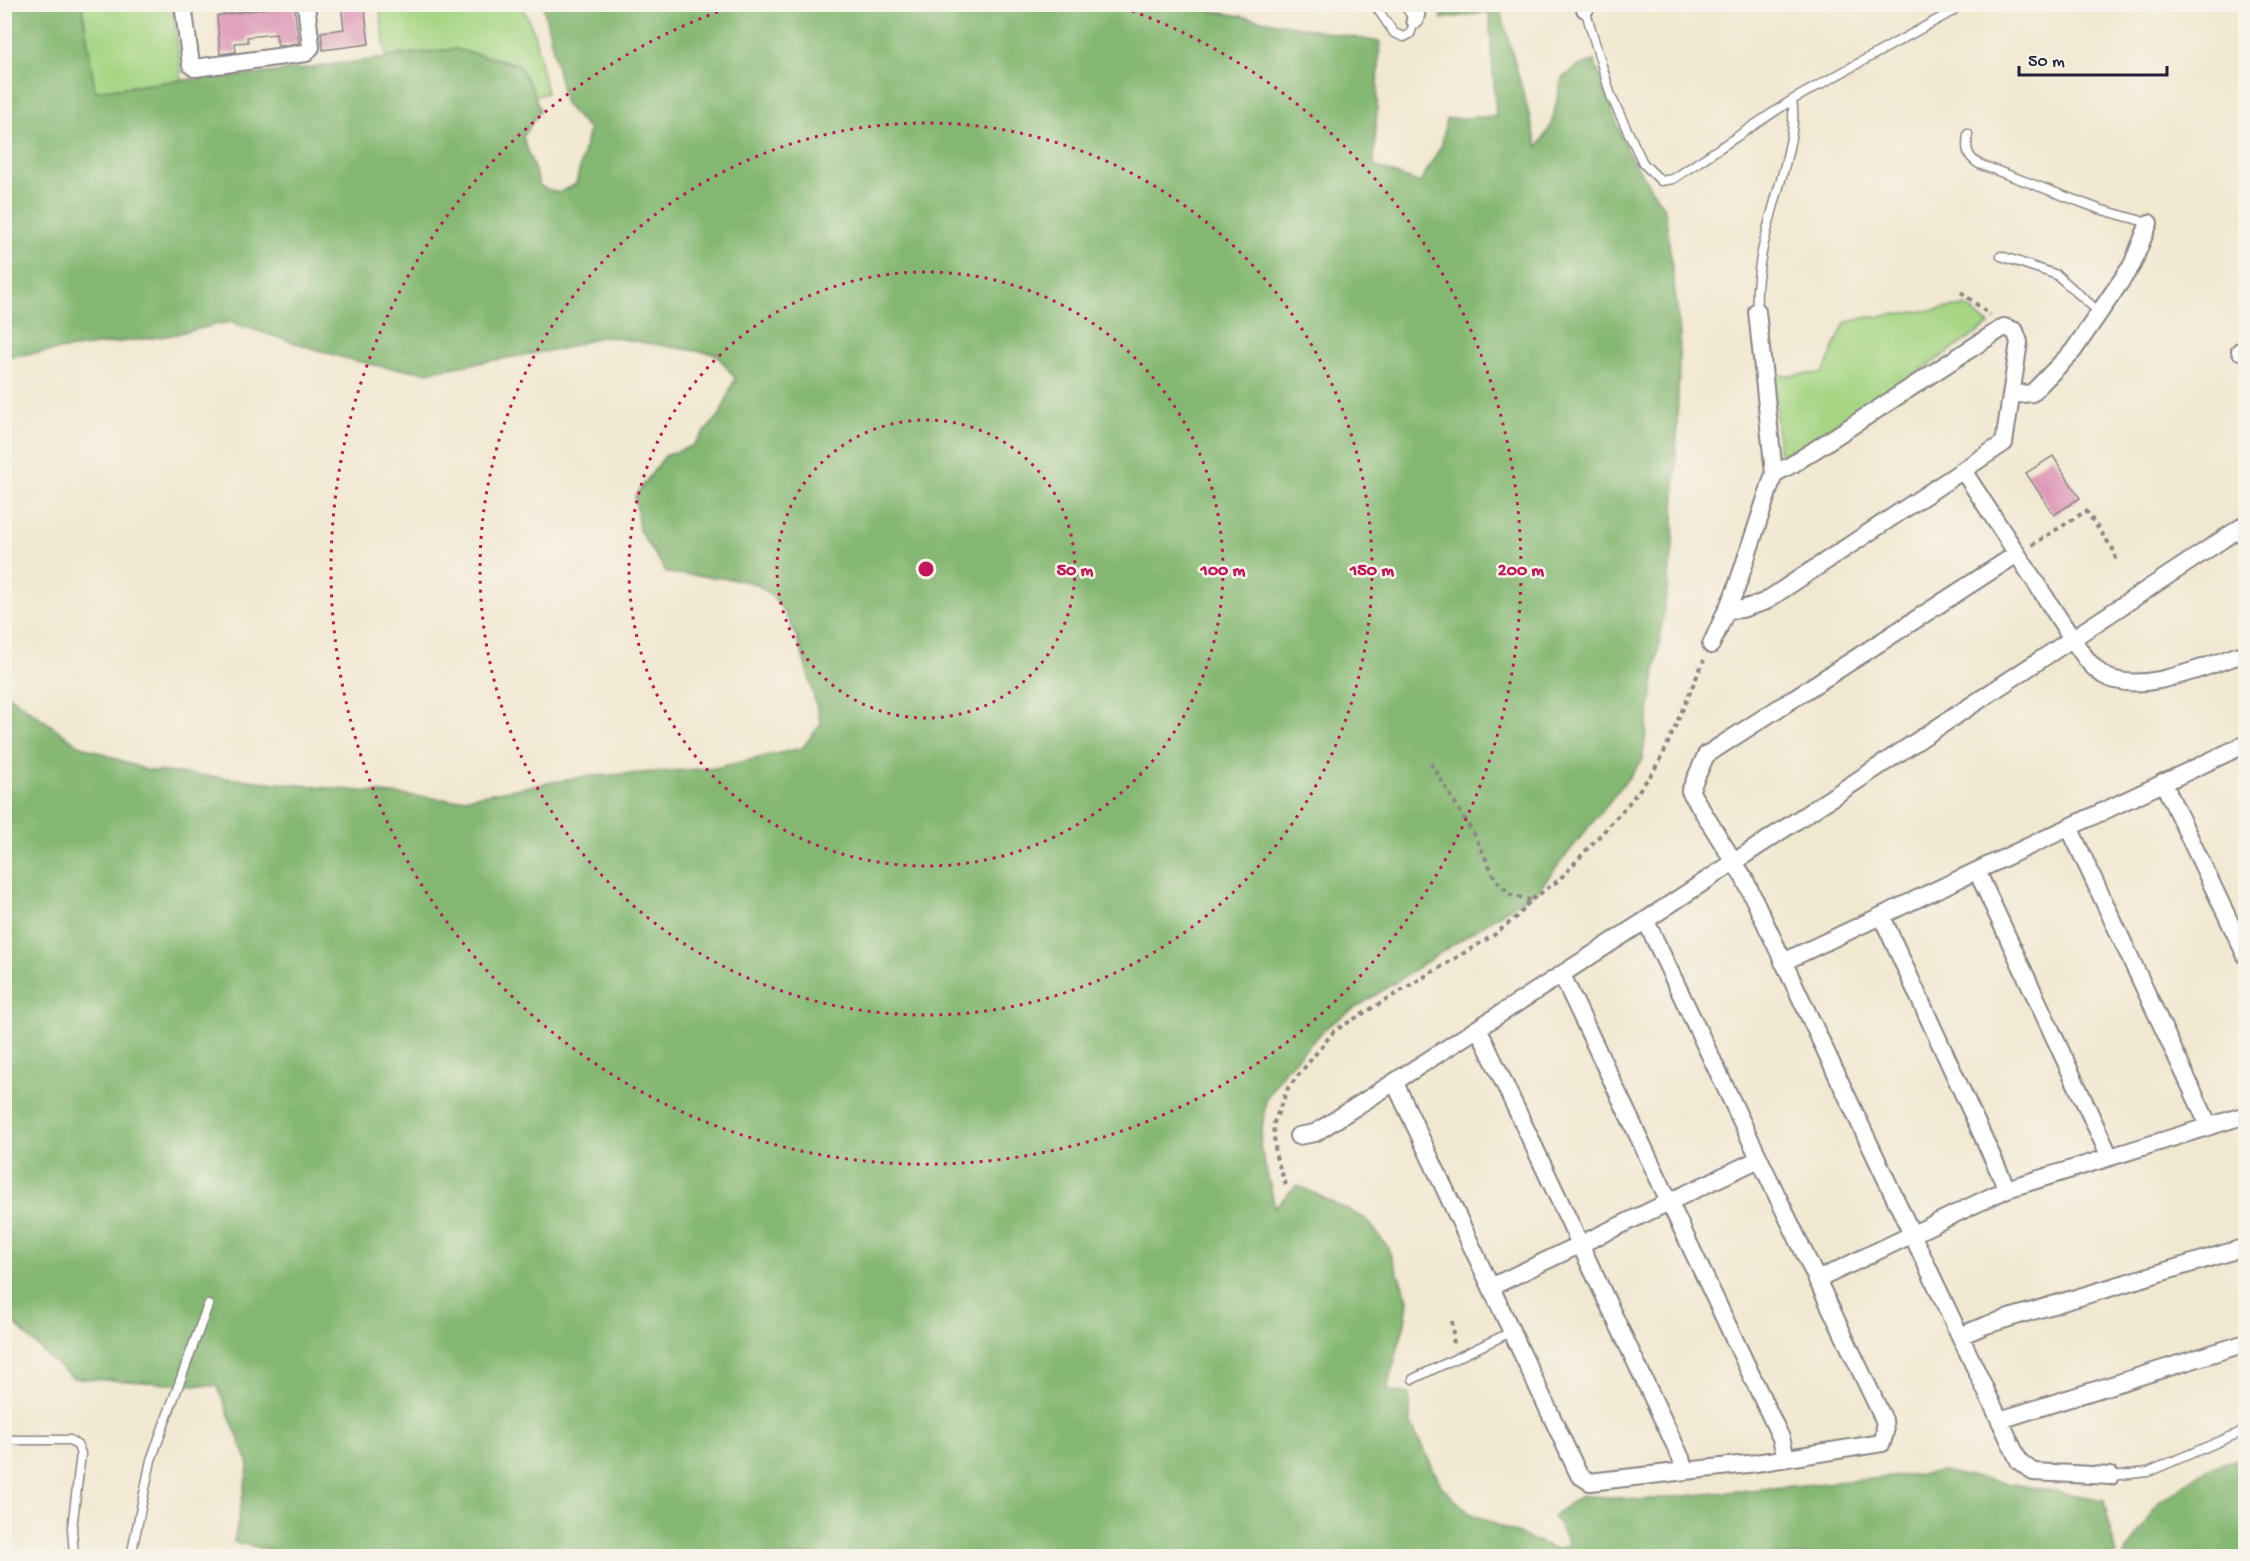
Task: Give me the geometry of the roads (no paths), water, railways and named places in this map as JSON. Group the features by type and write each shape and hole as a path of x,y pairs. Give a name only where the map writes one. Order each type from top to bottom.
{"street":[{"path":"183,4 191,66 195,68 306,53 311,47 306,4"},
{"path":"2011,395 2031,393 2043,384 2073,351 2132,264 2149,223"},
{"path":"1711,645 1727,610 1774,474 1757,310"},
{"path":"1727,610 1742,609 1764,602 1964,472 2004,443 2019,342 2015,331 2004,327 1793,464 1774,474"},
{"path":"1964,472 2023,550 2073,640 2088,661 2102,674 2120,682 2134,684 2161,679 2246,652"},
{"path":"1298,1136 1311,1135 1479,1030 2246,525"},
{"path":"2023,550 1706,755 1690,791 1734,862 1784,962 2019,1461 2033,1472 2111,1476"},
{"path":"1784,962 2246,744"},
{"path":"2163,782 2246,956"},
{"path":"2069,827 2209,1126"},
{"path":"1977,871 2110,1157"},
{"path":"1882,917 2007,1189"},
{"path":"1395,1083 1493,1286 1580,1475 1590,1482 1786,1458 1882,1443 1885,1432 1884,1419 1646,921"},
{"path":"1562,975 1781,1438 1786,1458"},
{"path":"1479,1030 1682,1458 1684,1470"},
{"path":"1817,1280 1910,1233 2007,1189 2246,1115"},
{"path":"1493,1286 1759,1159"},
{"path":"1960,1336 1986,1325 2246,1247"},
{"path":"2000,1420 2246,1344"}],"lane":[{"path":"1374,4 1389,28 1399,36 1410,34 1416,12 1403,4"},
{"path":"1585,7 1611,96 1643,164 1661,181 1673,179 1792,100 1953,10 1954,4"},
{"path":"1757,310 1756,292 1760,267 1792,132 1792,100"},
{"path":"1968,134 1966,148 1971,159 1979,164 2099,209 2149,223"},
{"path":"2001,256 2057,274 2099,312"},
{"path":"131,1557 151,1460 208,1305"},
{"path":"1413,1379 1514,1331"},
{"path":"2111,1476 2148,1472 2246,1430"},
{"path":"4,1440 70,1440 78,1446 81,1454 72,1528 74,1557"}]}
